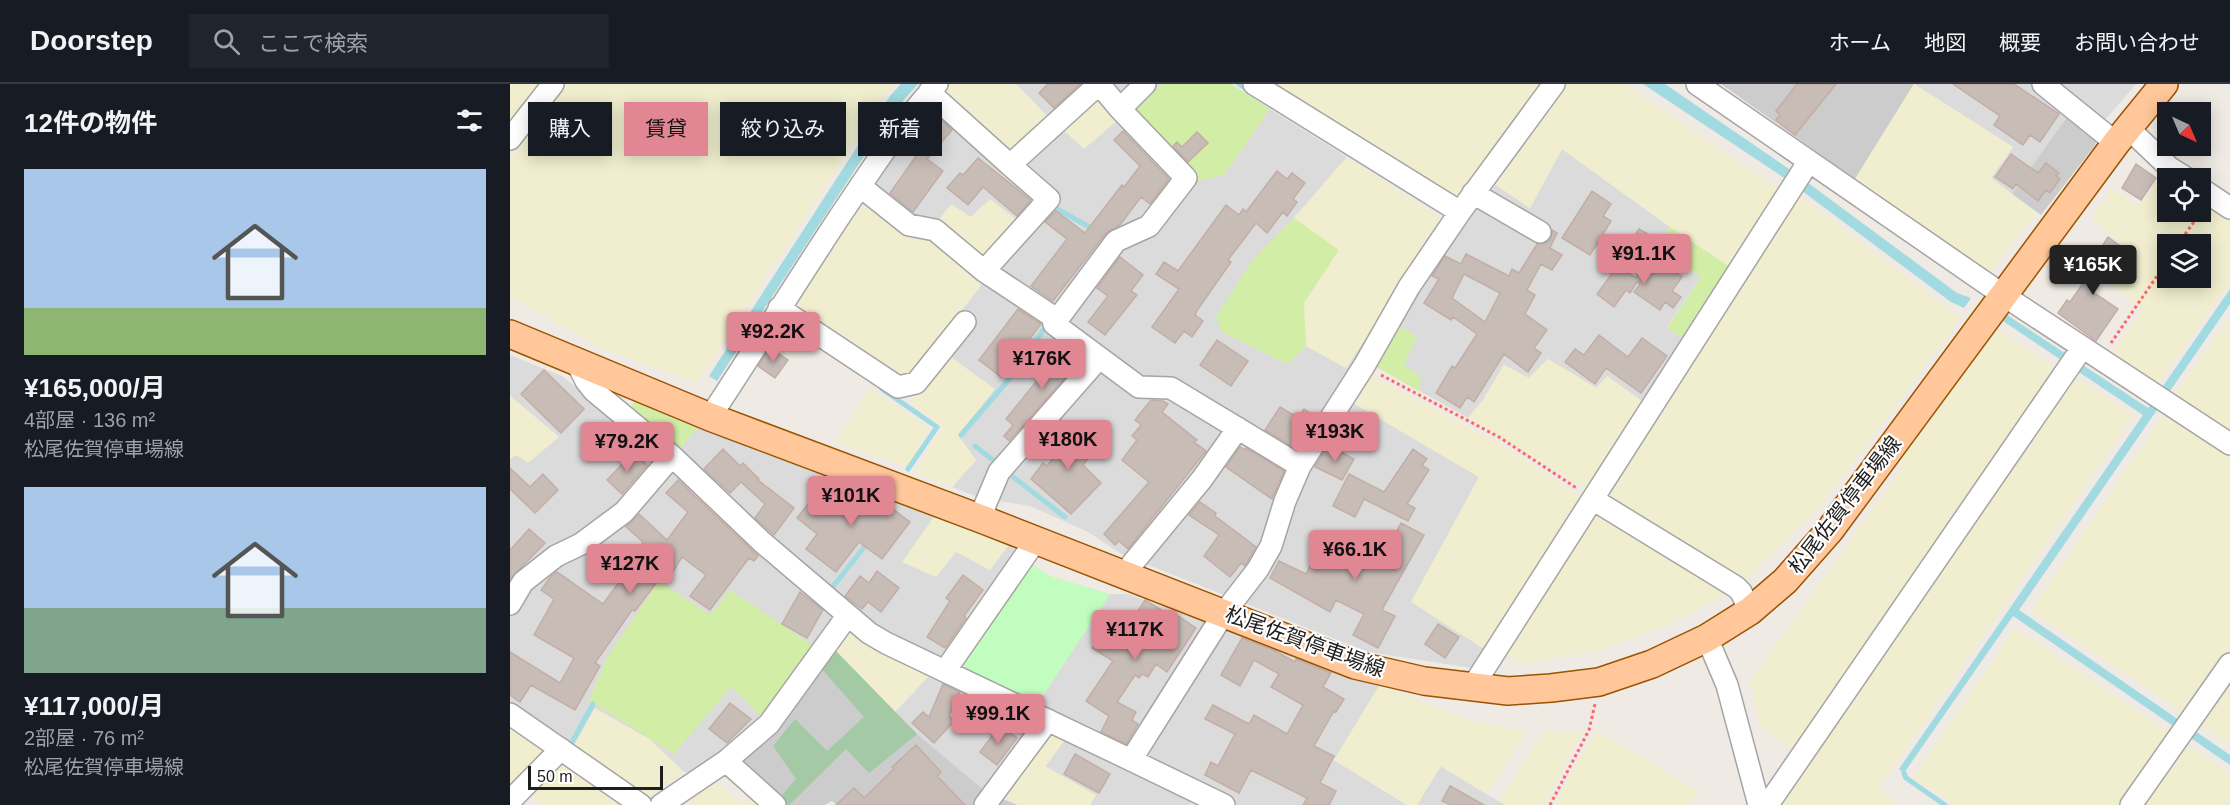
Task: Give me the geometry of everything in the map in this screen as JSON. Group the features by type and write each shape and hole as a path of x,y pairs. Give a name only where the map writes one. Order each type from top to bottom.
{"main road":[{"name":"松尾佐賀停車場線","path":"510,334 710,417 984,520 1355,665 1424,681 1508,691 1599,682 1652,664 1707,638 1750,611 1785,581 1830,530 2122,135 2164,84"}],"street":[{"path":"510,139 553,84"},
{"path":"1010,165 1099,84 1186,178 1149,226 1116,241 1053,320"},
{"path":"1120,109 1145,84"},
{"path":"1254,84 1460,212"},
{"path":"1131,760 1224,613 1258,569 1271,546 1300,466 1364,366 1409,287 1473,193 1554,84"},
{"path":"1697,84 1806,166 2003,295 2082,357 2160,398 2230,444"},
{"path":"2043,84 2170,168"},
{"path":"710,417 779,308 861,186 910,115 933,88 1010,165 1044,205 984,271"},
{"path":"1473,686 1806,166"},
{"path":"861,186 909,225 935,230 984,271 1053,320 1139,387 1171,388 1300,466"},
{"path":"1473,193 1540,232"},
{"path":"2211,195 2230,208"},
{"path":"779,308 898,387 916,383 965,322"},
{"path":"1707,638 1727,685 1759,805 1771,800 2082,357"},
{"path":"984,520 985,505 999,472 1099,358"},
{"path":"577,363 594,391 672,456 762,542 869,633 1131,760 1201,800 1224,805"},
{"path":"1126,575 1132,564 1202,479 1238,428"},
{"path":"510,604 523,582 531,575 556,556 581,544 624,512 672,456"},
{"path":"1594,500 1736,587 1742,592 1750,611"},
{"path":"945,671 1036,540"},
{"path":"661,805 726,761 769,724 848,615"},
{"path":"2132,805 2230,664"},
{"path":"510,714 641,805"},
{"path":"985,805 1048,720"},
{"path":"510,801 561,749"},
{"path":"726,761 775,805"}],"path":[{"path":"2082,357 2157,272"},
{"path":"1364,366 1499,437 1594,500"},
{"path":"1550,805 1589,730 1599,682"}],"shaded area":[{"path":"510,84 538,84 510,120"},
{"path":"566,84 895,84 880,102 858,102 858,136 846,154 846,102 720,102 720,156 845,156 697,383 602,348 510,296 510,157 528,134 528,156 612,156 612,102 552,102"},
{"path":"943,84 1162,84 1136,109 1224,175 1270,109 1347,157 1294,218 1251,262 1287,364 1306,346 1346,368 1400,285 1496,185 1530,208 1562,149 1670,227 1657,247 1701,277 1667,327 1683,338 1645,403 1596,388 1548,359 1529,378 1504,365 1483,400 1468,418 1373,365 1352,402 1479,477 1412,602 1486,650 1479,669 1368,652 1123,555 1088,532 1030,506 980,498 952,487 976,460 958,436 948,355 864,199 894,156 942,156 942,102 931,102"},
{"path":"943,84 1016,84 1051,120 1012,156 937,90"},
{"path":"1267,84 1543,84 1458,200"},
{"path":"1568,84 1624,84 1779,189 1730,267 1562,149 1530,208 1496,185"},
{"path":"1721,84 1914,84 1855,179"},
{"path":"1914,84 2136,84 2094,133 2070,114 2012,194 1991,178 2013,147"},
{"path":"1914,84 2013,147 1991,178 2036,212 1990,273 1855,179"},
{"path":"1098,95 1118,120 1084,149 1061,128"},
{"path":"2070,113 2094,133 2096,144 2041,215 2012,194"},
{"path":"1347,157 1444,220 1346,368 1306,346 1304,303 1339,250 1294,218"},
{"path":"2157,182 2157,222 2211,222 2211,207 2230,220 2230,281 2158,384 2111,355 2143,309 2107,282 2130,249 2091,219 2112,189 2138,206"},
{"path":"1798,195 1961,318 1817,510 1743,582 1606,497"},
{"path":"864,199 930,239 983,283 913,374 898,379 793,304"},
{"path":"990,199 1021,223 985,261 938,221 951,204 971,217"},
{"path":"2230,316 2230,434 2174,396"},
{"path":"1997,329 2060,370 1796,753 1760,726 1750,681 1902,468 1900,453"},
{"path":"510,355 562,376 620,422 630,413 634,402 697,428 1009,545 1027,561 1052,577 1110,594 1128,594 1379,686 1334,760 1407,805 1196,805 1191,803 1190,805 1090,805 1095,795 1045,766 987,794 895,712 929,675 713,777 684,772 649,739 595,709 571,751 510,709 510,459 559,437 510,396"},
{"path":"948,355 995,389 958,435 976,460 952,487 915,472 942,427 910,401"},
{"path":"1548,359 1596,388 1607,376 1645,403 1589,490 1468,418 1483,400 1504,365 1529,378"},
{"path":"1367,374 1497,442 1583,499 1486,650 1411,602 1479,477 1351,402"},
{"path":"2071,374 2134,415 1880,787 1899,805 1774,805"},
{"path":"870,388 930,429 907,467 835,442"},
{"path":"510,396 559,437 528,463 516,455 510,459"},
{"path":"2165,412 2230,453 2230,654 2187,715 2031,611"},
{"path":"1596,510 1731,591 1666,626 1597,651 1521,664 1505,653"},
{"path":"934,517 1009,545 990,570 956,552 936,577 902,562"},
{"path":"851,623 930,675 895,712 832,647"},
{"path":"2015,628 2174,736 2125,805 1955,805 1913,778"},
{"path":"832,647 917,734 987,793 1018,805 836,805 832,801 825,805 782,805 734,761"},
{"path":"2230,680 2230,746 2200,725"},
{"path":"1379,686 1473,721 1527,732 1487,794 1441,766 1417,805 1407,805 1334,760"},
{"path":"595,708 649,739 684,772 645,799 571,751"},
{"path":"510,724 549,752 510,789"},
{"path":"1046,728 1067,737 1045,767 1096,795 1090,805 1018,805 1000,793"},
{"path":"1596,730 1698,791 1691,805 1554,805"},
{"path":"1582,731 1545,805 1505,805 1499,801 1543,732"},
{"path":"2185,743 2230,773 2230,805 2142,805"},
{"path":"561,758 626,805 544,805 526,792"},
{"path":"1440,766 1505,805 1417,805"},
{"path":"713,777 740,804 753,797 763,805 695,805 685,795"}],"green space":[{"path":"1162,84 1231,84 1270,109 1224,175 1194,182 1135,109"},
{"path":"1294,218 1339,250 1304,303 1306,346 1287,364 1222,332 1216,317 1251,262"},
{"path":"1670,227 1730,267 1683,338 1667,328 1701,277 1657,247"},
{"path":"1396,325 1417,336 1404,364 1421,378 1419,391 1373,365"},
{"path":"634,402 697,428 678,452 630,413"},
{"path":"1027,561 1052,577 1110,594 1037,705 955,664"},
{"path":"659,581 710,615 730,590 815,647 762,717 731,687 674,754 589,700 608,656"},
{"path":"832,647 917,734 869,773 846,749 789,805 782,805 777,801 796,779 773,746 795,719 827,751 864,717 819,666"}],"water":[{"path":"901,84 918,84 902,102 886,102"},
{"path":"1643,84 1665,84 1792,171 1957,293 1971,298 1964,308 1951,302 1786,179"},
{"path":"858,146 858,156 864,156 717,381 709,376"},
{"path":"2230,289 2230,304 2019,610 2230,755 2230,765 2013,616 1904,773 1899,769 2143,415 2003,321 2007,315 2148,408"}],"building":[{"path":"1048,84 1080,84 1054,108 1039,93"},
{"path":"1797,84 1836,84 1795,135 1776,120 1780,115 1776,111"},
{"path":"1953,84 2014,84 2059,114 2040,142 2030,135 2023,145 1994,125 2000,116"},
{"path":"942,121 952,130 942,142"},
{"path":"1123,131 1169,179 1150,204 1141,197 1120,225 1106,233 1053,301 1031,286 1067,239 1045,222 1056,211 1085,233 1122,185 1124,187 1140,166 1114,140"},
{"path":"1197,132 1208,143 1188,162 1173,146 1177,142 1182,147"},
{"path":"2011,154 2038,173 2046,163 2059,173 2056,176 2060,179 2050,193 2046,190 2038,201 2016,184 2013,189 1995,177"},
{"path":"916,156 930,156 927,159 943,171 913,212 890,193"},
{"path":"978,158 1031,200 1017,216 983,187 968,205 947,188"},
{"path":"2136,164 2156,178 2141,200 2122,188"},
{"path":"1277,171 1287,179 1292,173 1305,183 1293,199 1297,202 1287,216 1283,212 1267,233 1256,223 1228,260 1231,262 1198,309 1195,315 1203,321 1192,337 1184,331 1175,343 1152,327 1179,289 1156,274 1164,262 1178,271 1226,205 1239,215 1243,209 1246,212"},
{"path":"1592,191 1611,204 1603,216 1611,221 1590,255 1562,238"},
{"path":"1639,229 1658,240 1649,253 1631,241"},
{"path":"1552,230 1557,233 1550,248 1562,255 1552,270 1541,264 1527,290 1535,295 1525,314 1547,330 1534,348 1541,353 1528,372 1504,354 1474,402 1467,397 1460,408 1436,393 1452,366 1455,368 1477,334 1453,317 1451,320 1424,303 1439,279 1432,276 1445,256 1461,264 1466,254 1509,276 1512,269 1519,273 1537,244 1546,243 1551,239","holes":["1464,274 1500,293 1485,322 1452,298"]},
{"path":"2108,237 2123,248 2093,292 2118,309 2096,341 2058,313 2067,300 2070,302 2091,272 2087,269"},
{"path":"1660,256 1671,263 1668,267 1682,277 1672,291 1681,297 1673,308 1665,302 1660,310 1634,292 1640,284 1637,282 1630,293 1626,290 1614,307 1597,294 1616,268 1636,278 1641,270 1647,274"},
{"path":"1120,257 1143,275 1131,291 1137,295 1105,335 1088,322 1108,296 1097,288"},
{"path":"1018,309 1041,324 1001,377 979,360"},
{"path":"1599,335 1628,357 1642,338 1667,356 1641,393 1606,368 1595,384 1565,362 1575,349 1584,355"},
{"path":"1217,340 1248,361 1231,386 1200,365"},
{"path":"1064,347 1081,360 1009,441 1004,436 1013,425 1006,419"},
{"path":"770,348 788,360 775,378 758,366"},
{"path":"544,370 584,409 561,433 521,394"},
{"path":"1151,400 1168,404 1162,412 1197,440 1194,442 1206,451 1128,549 1119,541 1115,545 1104,534 1149,482 1122,460 1137,440 1132,436 1141,425 1135,420"},
{"path":"1280,407 1298,418 1304,409 1316,417 1296,449 1265,430"},
{"path":"1061,420 1096,448 1083,465 1101,483 1071,514 1031,479 1043,463 1047,466 1066,442 1052,431"},
{"path":"1328,445 1354,459 1342,480 1315,467"},
{"path":"1240,447 1245,450 1246,448 1284,471 1272,499 1226,467"},
{"path":"723,449 740,466 743,463 758,480 794,508 774,535 755,518 765,504 741,482 730,493 704,469"},
{"path":"1413,449 1427,459 1422,465 1429,470 1407,504 1415,508 1408,521 1364,499 1355,517 1333,506 1349,474 1384,492"},
{"path":"634,452 647,465 622,494 607,480"},
{"path":"510,468 530,487 543,474 558,490 535,513 510,489"},
{"path":"678,480 758,556 754,561 749,558 710,610 690,596 706,575 682,557 669,578 663,574 635,611 632,610 595,663 600,666 575,710 531,685 520,702 510,695 510,652 560,683 574,658 534,635 554,599 541,590 551,576 557,572 603,604 637,558 634,556 643,542 626,527 639,514 667,540 688,512 666,493"},
{"path":"860,490 874,495 910,522 882,559 859,542 836,572 806,549 817,534 797,518 818,491 842,508 848,500 851,502"},
{"path":"1200,502 1256,547 1245,566 1241,563 1230,577 1204,556 1219,535 1189,515"},
{"path":"1401,523 1424,535 1382,610 1395,616 1378,648 1353,635 1364,614 1336,600 1330,612 1270,578 1279,561 1306,574 1316,554 1325,559 1336,538 1381,562"},
{"path":"529,529 545,543 510,579 510,550"},
{"path":"877,571 899,588 881,612 868,602 862,609 845,596 860,576 869,583"},
{"path":"963,575 983,590 945,648 927,637 950,601 946,598"},
{"path":"800,592 823,610 807,638 782,624"},
{"path":"1145,600 1173,617 1175,614 1196,628 1167,672 1156,664 1148,677 1142,674 1139,678 1135,675 1117,702 1136,712 1132,720 1138,724 1126,744 1101,732 1109,716 1086,701 1113,661 1092,648 1112,618 1127,628"},
{"path":"1438,624 1459,637 1445,658 1425,644"},
{"path":"1242,638 1295,662 1296,659 1331,673 1323,687 1344,699 1336,712 1334,711 1314,746 1334,756 1320,783 1336,791 1329,805 1303,805 1307,798 1251,770 1239,793 1205,775 1211,762 1218,766 1235,734 1205,719 1213,705 1249,724 1254,715 1287,734 1303,705 1271,687 1279,674 1254,660 1240,686 1221,675"},
{"path":"943,684 960,692 949,716 954,721 934,743 912,723 923,712 929,717"},
{"path":"730,703 751,719 727,743 709,729"},
{"path":"1000,725 1017,738 997,765 980,752"},
{"path":"916,745 941,772 937,776 965,805 836,805 854,788 864,798"},
{"path":"1075,754 1110,774 1099,793 1064,774"},
{"path":"1450,786 1484,805 1451,805 1442,801"}],"waterway":[{"path":"1239,84 1249,90"},
{"path":"1050,205 1110,240"},
{"path":"961,435 1005,384 1047,325"},
{"path":"882,389 937,427 908,469"},
{"path":"975,446 998,464"},
{"path":"1008,473 1065,517"},
{"path":"887,513 893,502"},
{"path":"831,589 869,541"},
{"path":"567,742 571,744 593,704"},
{"path":"1904,773 1906,778 1945,805"}]}
